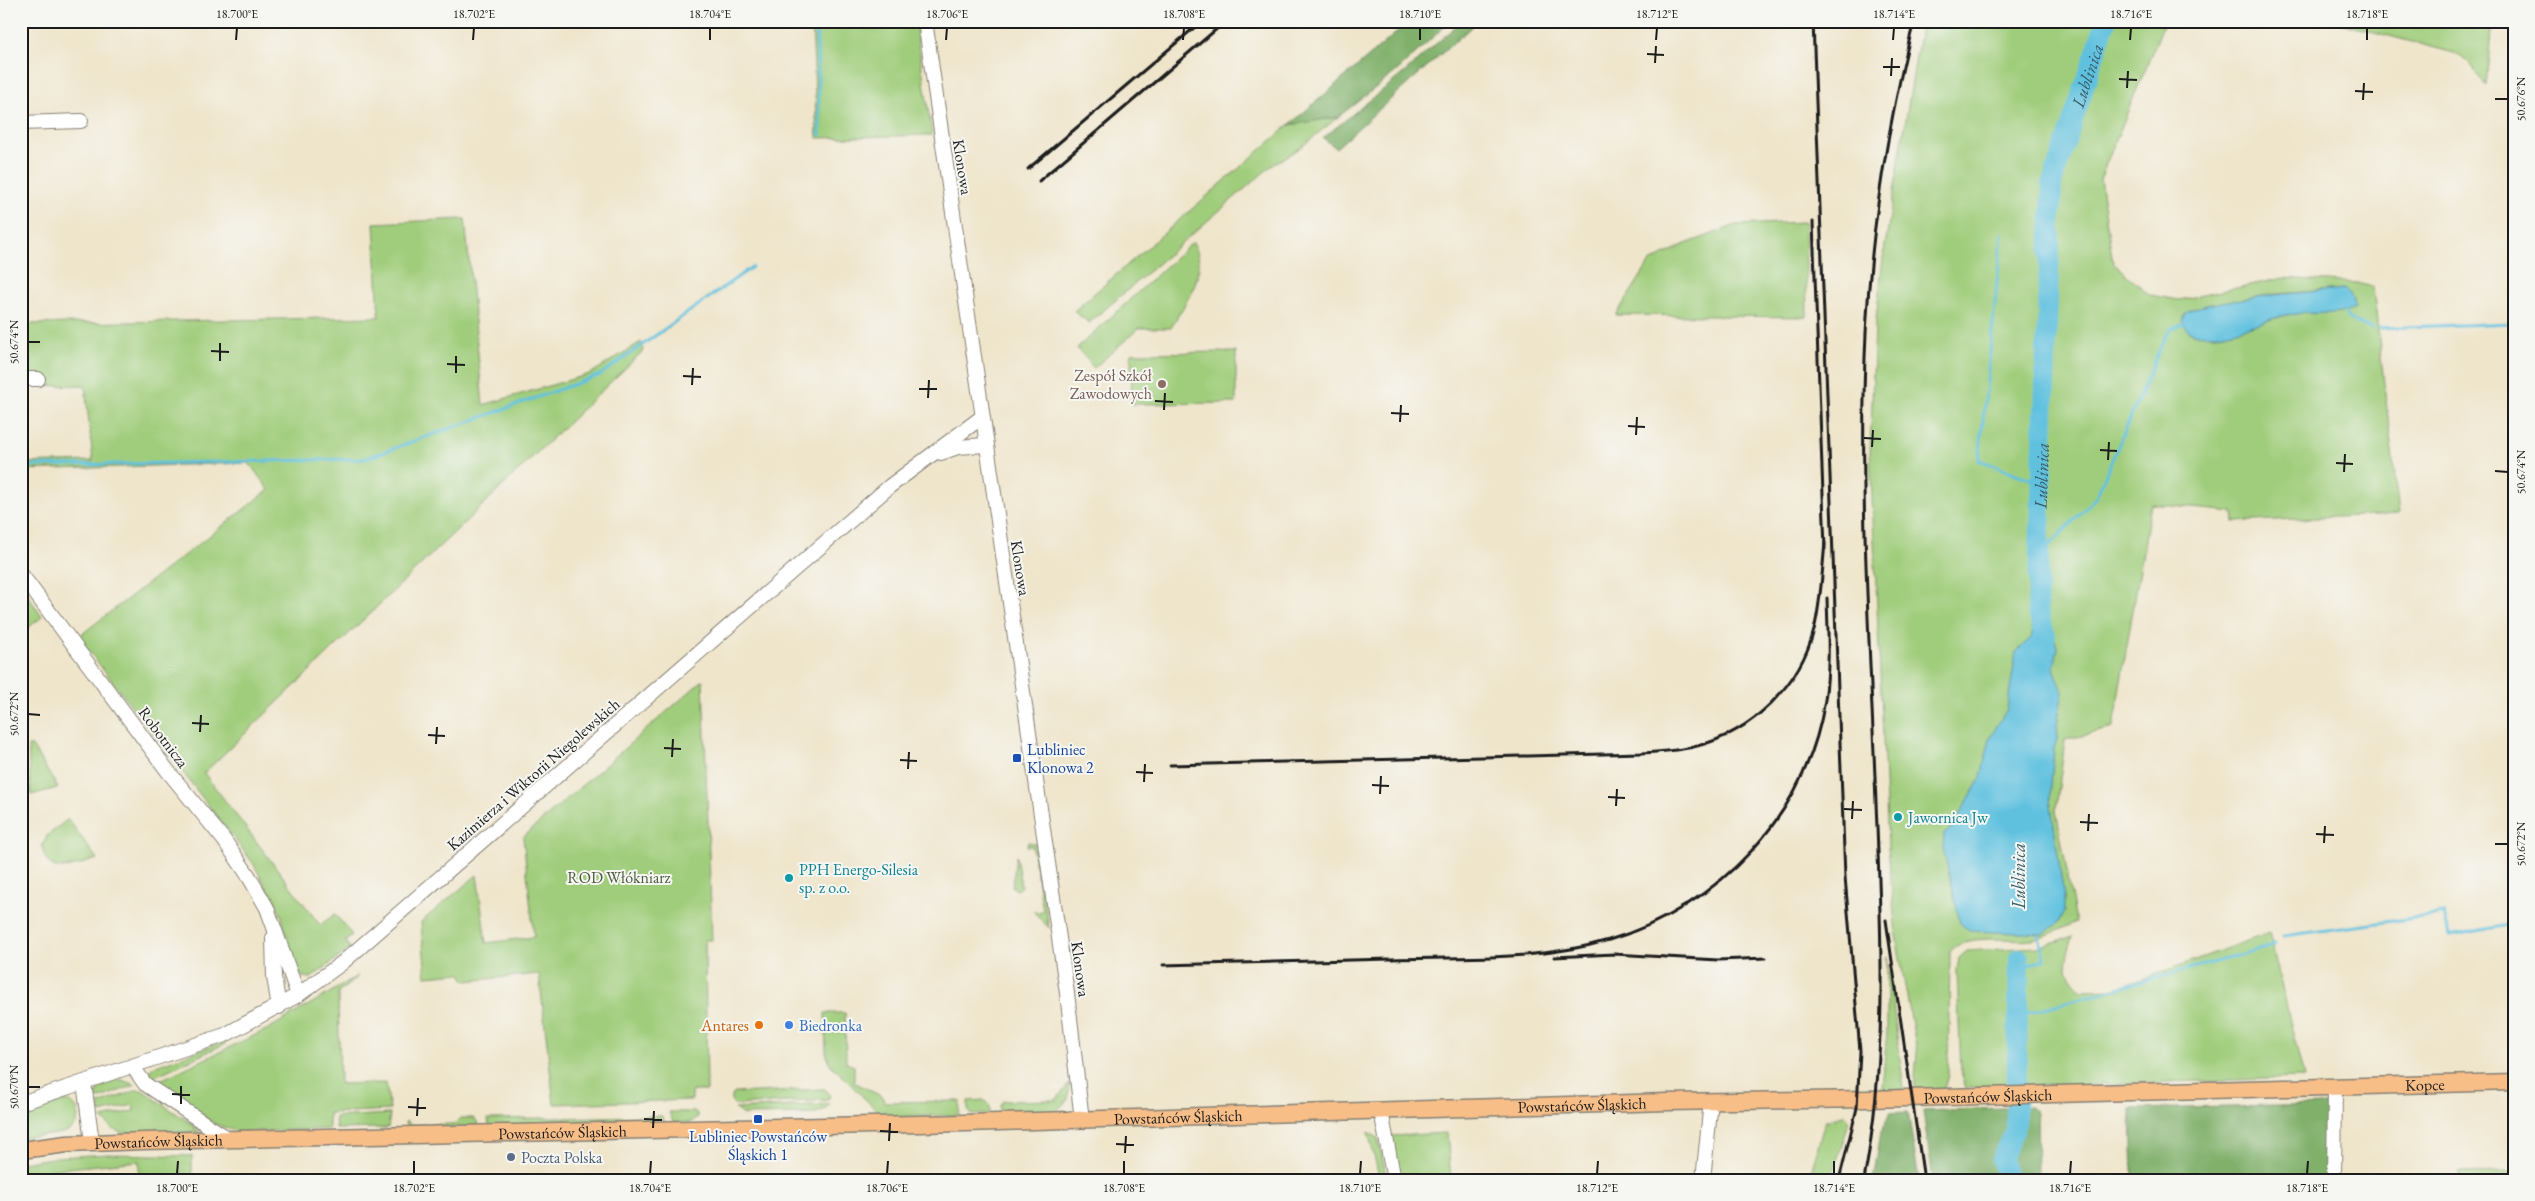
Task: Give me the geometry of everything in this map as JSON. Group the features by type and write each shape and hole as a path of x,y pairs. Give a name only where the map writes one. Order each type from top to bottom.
{"main road":[{"name":"Kopce","path":"2335,1087 2514,1082"},
{"name":"Powstańców Śląskich","path":"21,1150 92,1142 1082,1120 1711,1101 2335,1087"}],"street":[{"name":"Klonowa","path":"924,21 1067,993 1082,1120"},
{"path":"21,123 81,121"},
{"path":"21,380 38,379"},
{"name":"Kazimierza i Wiktorii Niegolewskich","path":"21,1104 225,1035 298,995 342,963 883,492 982,418"},
{"path":"927,459 958,447 985,445"},
{"name":"Robotnicza","path":"21,574 167,770 236,858 264,899 298,995"},
{"name":"Robotnicza","path":"272,924 274,977 279,1007"},
{"path":"134,1067 145,1084 230,1140"},
{"path":"84,1083 92,1142"},
{"path":"2334,1180 2335,1087"},
{"path":"1703,1180 1711,1101"},
{"path":"1381,1112 1394,1180"}],"green space":[{"path":"812,21 915,21 932,135 817,138"},
{"path":"1410,21 1450,21 1397,71 1338,117 1289,125"},
{"path":"1461,21 1478,21 1336,148 1323,138 1405,72"},
{"path":"1922,21 2165,21 2100,179 2113,263 2150,295 2179,300 2284,278 2357,283 2373,287 2399,514 2234,522 2233,512 2151,504 2113,728 2065,740 2056,810 2076,922 2038,938 1976,940 1957,946 1950,952 1948,1075 1944,1089 1914,1090 1917,1052 1896,936 1888,847 1870,453 1875,327 1883,258","holes":["2345,289 2344,312 2318,311 2286,315 2212,336 2203,306 2275,294"]},
{"path":"2492,21 2486,86 2466,60 2454,53 2336,22"},
{"path":"1338,117 1300,148 1270,167 1089,323 1074,311 1289,125"},
{"path":"465,219 483,405 590,374 641,342 643,351 204,773 320,925 335,914 352,935 345,942 351,948 311,978 303,977 295,967 281,914 253,863 78,637 269,490 249,463 21,470 21,463 93,461 85,385 41,386 28,374 27,324 379,317 374,223"},
{"path":"1805,222 1807,317 1616,315 1650,262 1683,245 1736,225"},
{"path":"1193,242 1198,253 1199,265 1197,275 1189,297 1171,328 1139,328 1094,368 1077,348"},
{"path":"1236,352 1236,403 1132,404 1131,353"},
{"path":"21,585 42,617 21,633"},
{"name":"ROD Włókniarz","path":"703,680 712,940 705,940 707,1091 692,1091 692,1100 554,1104 539,974 466,981 460,973 426,976 421,922 477,875 486,943 534,937 523,837"},
{"path":"28,746 32,746 58,788 31,795"},
{"path":"68,819 97,859 71,867 56,867 49,863 45,857 42,846 47,836"},
{"path":"1028,842 1034,843 1036,847 1049,928 1034,912 1043,911 1032,846 1027,846"},
{"path":"1016,856 1021,886 1017,890 1012,887"},
{"path":"2269,933 2304,1078 1966,1088 1961,1073 1957,970 1959,958 1967,951 2038,947 2073,936 2067,965 2068,971 2075,983 2082,990 2115,989"},
{"path":"1887,956 1904,1090 1882,1090 1887,1032"},
{"path":"358,976 338,993 340,1084 386,1083 390,1110 329,1113 329,1129 238,1132 215,1124 154,1083 268,1029"},
{"path":"825,1013 845,1013 846,1063 854,1066 854,1082 883,1097 884,1102 960,1101 959,1115 887,1117 879,1113 830,1064 826,1052"},
{"path":"225,1041 225,1044 151,1078 150,1070 153,1067"},
{"path":"111,1079 122,1080 135,1085 95,1100 99,1087"},
{"path":"1069,1084 1068,1100 1055,1112 1002,1113 1000,1111 1000,1105 1003,1101 1056,1100"},
{"path":"825,1089 830,1095 828,1100 734,1105 731,1101 731,1096 735,1093"},
{"path":"137,1090 142,1090 196,1127 195,1129 200,1132 122,1133 112,1129 102,1118 134,1111 133,1105 100,1113 99,1104"},
{"path":"984,1100 990,1106 990,1114 972,1115 968,1110 968,1101"},
{"path":"66,1101 75,1106 77,1110 76,1124 73,1128 57,1134 21,1138 21,1114"},
{"path":"830,1104 825,1109 814,1114 743,1115 735,1109"},
{"path":"2331,1105 2329,1180 2133,1180 2131,1109"},
{"path":"2030,1107 2037,1112 2038,1180 1933,1180 1923,1111"},
{"path":"669,1112 696,1112 698,1117 690,1123 673,1122"},
{"path":"1908,1112 1919,1180 1873,1180 1881,1132 1890,1113"},
{"path":"390,1114 388,1128 336,1129 335,1117"},
{"path":"1845,1115 1849,1122 1831,1180 1809,1180 1825,1121"},
{"path":"662,1116 665,1123 489,1127 488,1119"},
{"path":"461,1118 473,1118 477,1121 478,1126 423,1129 406,1127 405,1122 408,1121 409,1125 455,1124"},
{"path":"1368,1132 1378,1138 1387,1180 1380,1180"},
{"path":"1447,1133 1451,1179 1398,1180 1390,1136"},
{"path":"109,1154 192,1156 192,1180 139,1180 139,1161 58,1169 21,1180 21,1163 58,1157"},
{"path":"2514,1172 2514,1180 2459,1180 2458,1173"}],"water":[{"path":"2345,289 2350,293 2355,308 2347,311 2287,315 2219,334 2206,335 2194,333 2186,328 2182,321 2185,314 2211,304 2260,297"},
{"path":"2037,612 2041,614 2044,624 2052,632 2058,649 2054,668 2063,692 2057,724 2058,737 2054,749 2050,798 2064,897 2064,912 2057,924 2043,934 1969,931 1960,923 1943,848 1944,834 1952,828 1981,777 1990,738 2007,709 2016,652 2031,638 2033,633 2031,617"}],"waterway":[{"path":"816,21 820,135"},
{"name":"Lublinica","path":"2046,636 2037,612 2052,183 2106,21"},
{"path":"2002,234 1979,460 2041,483"},
{"path":"21,466 364,459 600,375 752,267"},
{"path":"2344,312 2357,323 2373,328"},
{"path":"2379,328 2514,323"},
{"path":"2039,557 2096,497 2165,337 2172,328 2183,324"},
{"path":"2283,936 2444,914 2449,936 2514,924"},
{"path":"2019,969 2044,959 2039,935"},
{"path":"2019,1015 2270,947 2274,944"},
{"name":"Lublinica","path":"2008,1180 2001,1159 2014,1131 2016,1115 2019,958"}],"railway":[{"path":"1028,169 1202,21"},
{"path":"1039,181 1226,21"},
{"path":"1813,21 1845,877 1860,1051 1857,1108 1839,1180"},
{"path":"1864,1180 1877,1080 1881,979 1881,929 1864,500 1866,333 1872,254 1882,176 1896,98 1914,21"},
{"path":"1813,222 1825,549"},
{"path":"1170,765 1641,753 1662,752 1697,746 1737,730 1754,718 1771,703 1798,669 1814,630 1820,598 1825,543"},
{"path":"1163,965 1473,958 1556,952 1609,940 1649,925 1687,905 1721,880 1751,851 1778,818 1799,781 1815,742 1827,687 1827,598"},
{"path":"1886,920 1924,1180"},
{"path":"1554,957 1614,954 1718,960 1766,958"}],"place":[{"name":"Zespół Szkół Zawodowych","path":"1162,384"},
{"name":"Lubliniec Klonowa 2","path":"1017,758"},
{"name":"Jawornica Jw","path":"1898,817"},
{"name":"PPH Energo-Silesia sp. z o.o.","path":"789,878"},
{"name":"Antares","path":"759,1025"},
{"name":"Biedronka","path":"789,1025"},
{"name":"Lubliniec Powstańców Śląskich 1","path":"758,1119"},
{"name":"Poczta Polska","path":"511,1157"}]}
